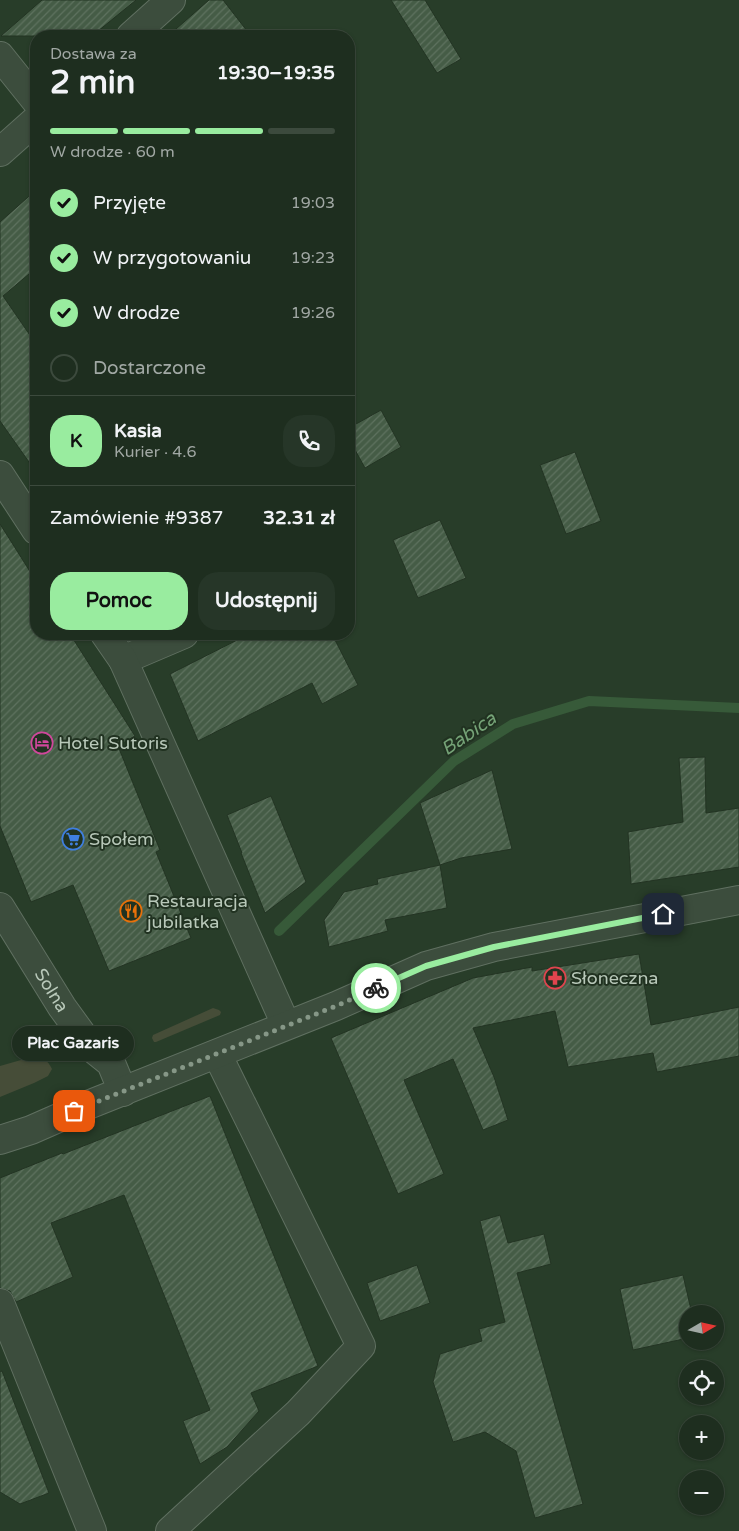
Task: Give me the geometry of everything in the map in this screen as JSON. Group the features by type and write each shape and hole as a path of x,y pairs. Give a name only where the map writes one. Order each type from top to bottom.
{"street":[{"path":"137,30 171,0"},
{"path":"0,56 30,94"},
{"path":"0,152 30,125"},
{"path":"0,475 30,521"},
{"path":"110,640 123,660 286,1025"},
{"path":"123,660 170,640"},
{"path":"0,1140 32,1130 336,1006 426,966 485,950 739,900"},
{"name":"Solna","path":"0,908 62,1007 91,1047 111,1063 123,1092"},
{"path":"170,1531 298,1413 361,1346 218,1054"},
{"path":"0,1304 92,1531"}],"green space":[{"path":"213,1008 221,1012 220,1015 154,1042 153,1035"},
{"path":"28,1058 45,1060 52,1069 48,1076 0,1097 0,1066"}],"building":[{"path":"42,0 136,0 99,30 30,30 30,36 1,36"},
{"path":"209,0 223,0 246,30 175,30"},
{"path":"391,0 425,0 461,59 437,73"},
{"path":"30,195 30,273 3,296 30,335 30,464 0,421 0,222"},
{"path":"381,410 401,447 365,468 355,450 355,425"},
{"path":"575,452 601,521 566,534 540,465"},
{"path":"440,520 466,578 418,598 393,540"},
{"path":"0,524 30,572 30,640 74,640 135,736 118,746 160,850 156,852 191,938 109,971 73,885 31,902 0,826"},
{"path":"237,640 335,640 358,685 322,704 312,683 198,741 170,674"},
{"path":"705,757 706,813 739,808 739,867 631,884 628,832 683,822 679,758"},
{"path":"492,770 512,849 461,858 440,865 420,803"},
{"path":"271,796 306,882 265,913 227,815"},
{"path":"440,865 447,908 385,920 388,931 329,947 324,920 344,892 378,884 377,879"},
{"path":"639,954 651,1025 739,1007 739,1056 657,1072 653,1053 568,1067 555,1011 473,1028 494,1077 508,1120 483,1130 453,1059 404,1080 444,1174 398,1194 331,1038 473,978 532,967 532,971"},
{"path":"210,1096 318,1366 251,1393 259,1411 227,1447 200,1464 183,1421 210,1410 124,1195 51,1223 73,1277 16,1302 10,1291 0,1288 0,1178"},
{"path":"500,1215 508,1243 544,1234 551,1264 517,1273 583,1504 535,1518 516,1451 485,1432 453,1442 433,1382 440,1354 482,1341 479,1329 505,1322 480,1221"},
{"path":"417,1265 430,1303 380,1321 367,1283"},
{"path":"683,1275 690,1305 679,1305 679,1340 633,1350 620,1289"},
{"path":"2,1371 49,1493 20,1504 0,1492 0,1372"}],"waterway":[{"name":"Babica","path":"279,931 454,761 513,724 589,701 739,708"}],"way so far":[{"path":"74,1111 336,1006 376,988"}],"place":[{"name":"Hotel Sutoris","path":"42,743"},
{"name":"Społem","path":"73,839"},
{"name":"Restauracja jubilatka","path":"131,911"},
{"name":"Słoneczna","path":"555,978"},
{"name":"Plac Gazaris","path":"74,1111"}],"route":[{"path":"376,988 426,966 494,947 663,914"}]}
